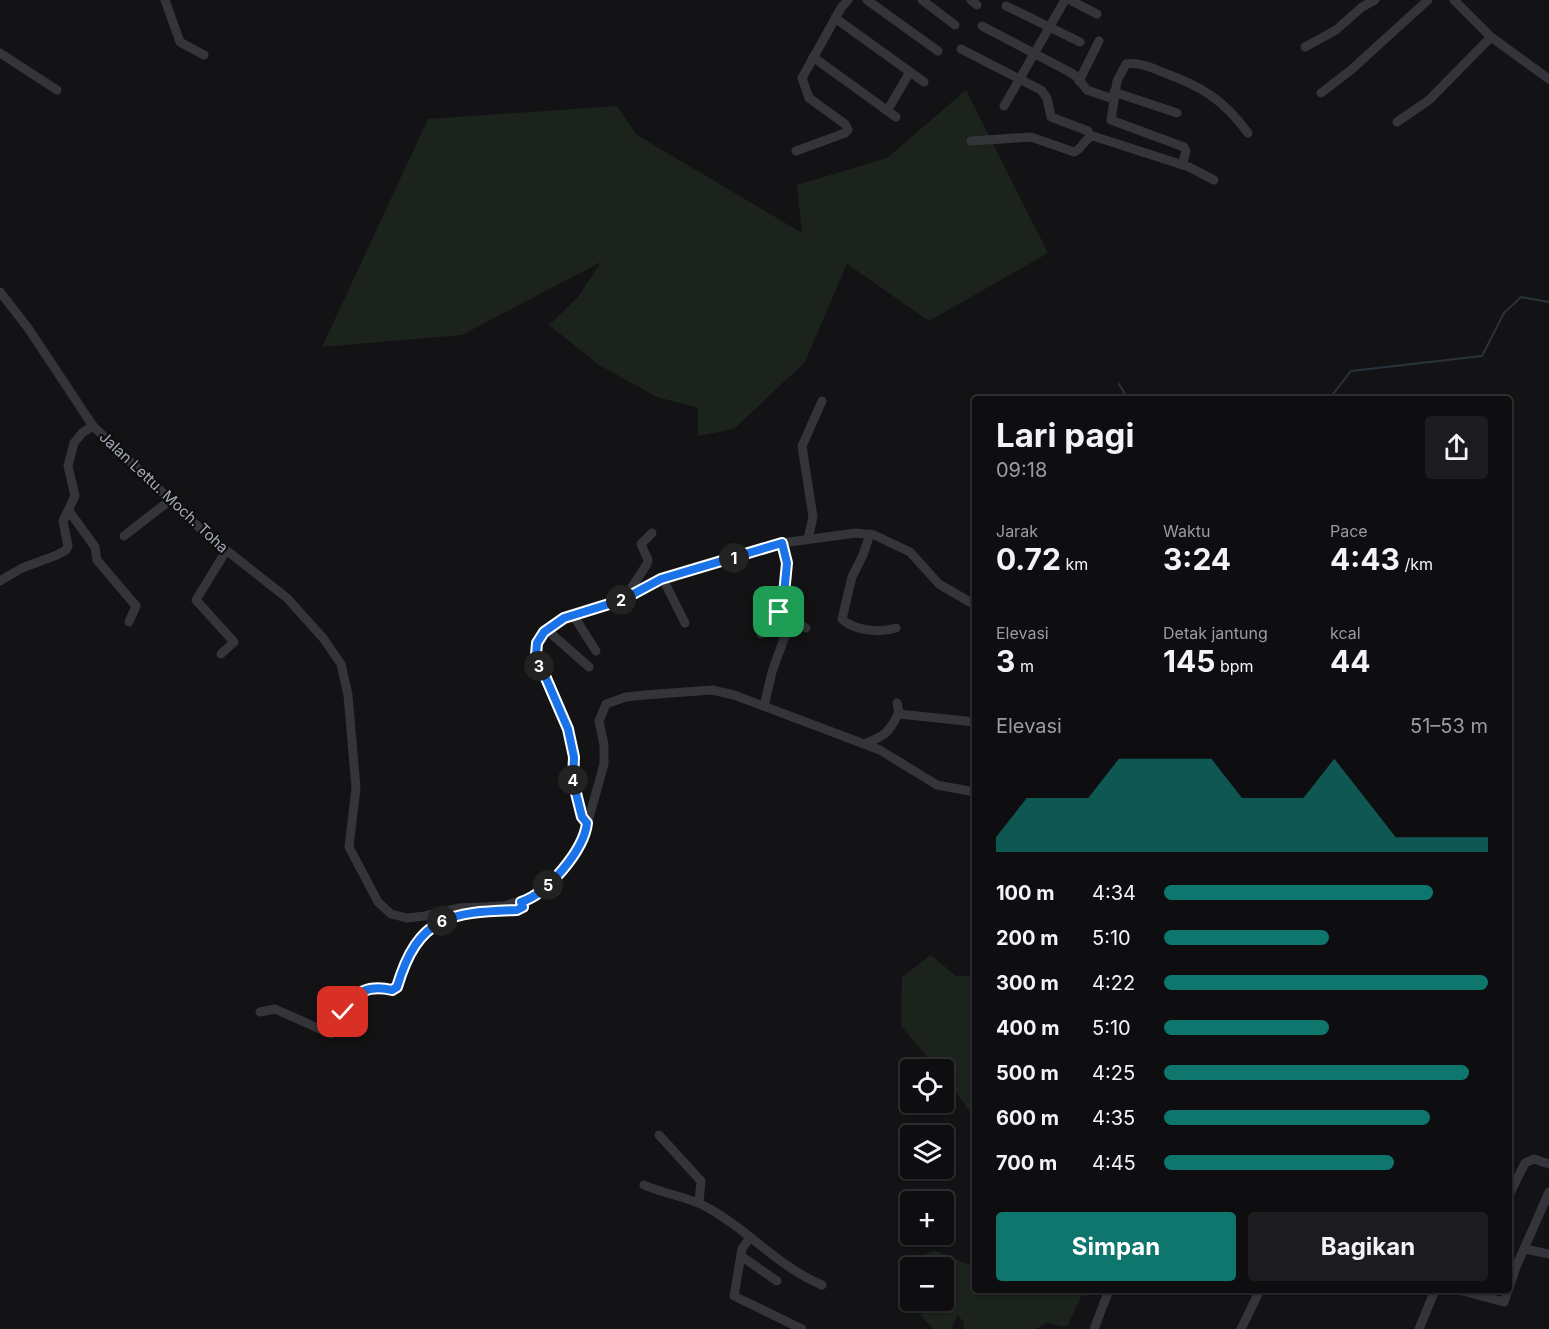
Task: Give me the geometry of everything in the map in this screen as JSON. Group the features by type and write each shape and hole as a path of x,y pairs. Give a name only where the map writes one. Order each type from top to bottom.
{"street":[{"path":"165,0 180,42 204,55"},
{"path":"796,151 848,130 845,124 807,95 802,78 835,18 848,0"},
{"path":"867,0 938,51"},
{"path":"922,0 955,25"},
{"path":"1004,106 1034,52 1067,0 1097,14"},
{"path":"1305,47 1336,30 1362,7 1376,0"},
{"path":"1321,93 1351,70 1428,0"},
{"path":"1454,0 1491,37 1549,78"},
{"path":"1006,6 1080,42"},
{"path":"835,18 924,82"},
{"path":"982,26 1065,69 1087,90 1177,113"},
{"path":"1396,122 1429,100 1472,53 1491,37"},
{"path":"1079,81 1099,41"},
{"path":"961,49 1045,93 1051,117 1088,131"},
{"path":"0,53 57,90"},
{"path":"813,57 896,117"},
{"path":"1182,165 1186,151 1184,147 1112,122 1110,116 1113,95 1125,64 1152,68 1193,84 1211,94 1233,113 1248,134"},
{"path":"887,111 910,72"},
{"path":"971,141 1031,137 1074,152 1078,151 1087,138 1093,136 1182,165 1214,180"},
{"name":"Jalan Lettu. Moch. Toha","path":"0,292 28,328 93,426 170,501 226,551 287,598 323,638 341,664 348,695 356,788 349,848 378,902 391,914 407,918 459,908 504,906 534,896 557,875 578,849 584,836 603,764 604,745 599,721 602,710 609,702 644,695 712,690 734,695 879,750 937,784 972,791"},
{"path":"808,539 813,517 802,446 822,401"},
{"path":"0,581 22,568 66,550 68,546 62,525 75,496 68,466 74,442 93,426"},
{"path":"124,536 170,501"},
{"path":"69,512 95,547 97,560 136,606 129,622"},
{"path":"625,598 648,560 641,544 651,533"},
{"path":"587,823 582,817 573,781 574,757 568,729 536,655 537,643 564,618 575,618 665,583 808,539 856,533 870,534 910,552 939,584 972,603"},
{"path":"870,534 852,577 843,619 851,625 870,630 896,628"},
{"path":"761,634 762,615 779,612 782,608 787,563 783,548"},
{"path":"221,654 234,642 196,600 226,551"},
{"path":"665,583 685,623"},
{"path":"575,618 596,651"},
{"path":"764,706 772,672 790,622 793,620 806,627"},
{"path":"549,632 589,667"},
{"path":"864,744 884,737 899,714 900,708 897,703"},
{"path":"899,714 972,722"},
{"path":"260,1012 275,1009 331,1034 348,1003 363,989 372,987 392,990 397,987 404,964 431,927 461,913 517,910 523,907 521,902"},
{"path":"660,1135 701,1181 699,1202"},
{"path":"1512,1189 1525,1163 1534,1159 1549,1164"},
{"path":"644,1185 699,1202 750,1237 784,1266 822,1285"},
{"path":"1513,1268 1525,1249 1549,1192"},
{"path":"750,1237 742,1249 734,1296 802,1329"},
{"path":"1525,1249 1549,1254"},
{"path":"741,1256 777,1281"},
{"path":"1094,1329 1108,1293"},
{"path":"1241,1329 1259,1293"},
{"path":"1419,1329 1434,1293"},
{"path":"1470,1293 1504,1302 1507,1293"}],"shaded area":[{"path":"966,90 1048,253 929,321 847,264 805,362 734,429 698,436 698,408 657,397 599,365 549,325 578,297 601,262 462,335 322,347 428,119 617,106 637,135 802,233 797,185 887,158"},
{"path":"931,955 956,976 972,976 972,1115 954,1089 954,1059 929,1059 901,1026 902,977"},
{"path":"935,1251 950,1257 921,1257"},
{"path":"954,1259 972,1266 972,1293 1083,1293 1067,1327 1047,1323 1036,1329 963,1329 964,1323 958,1315 951,1329 933,1329 920,1315 925,1311 954,1311"}],"waterway":[{"path":"1331,396 1351,371 1482,356 1504,313 1521,297 1549,302"},
{"path":"1119,384 1126,396"}],"route":[{"path":"343,1012 348,1003 363,989 372,987 392,990 397,987 404,964 431,927 461,913 517,910 523,907 521,902 534,896 549,884 578,849 587,823 582,817 573,781 574,757 568,729 542,674 536,655 537,643 544,632 564,618 622,600 661,579 695,571 782,543 787,563 783,604 779,612"}]}
